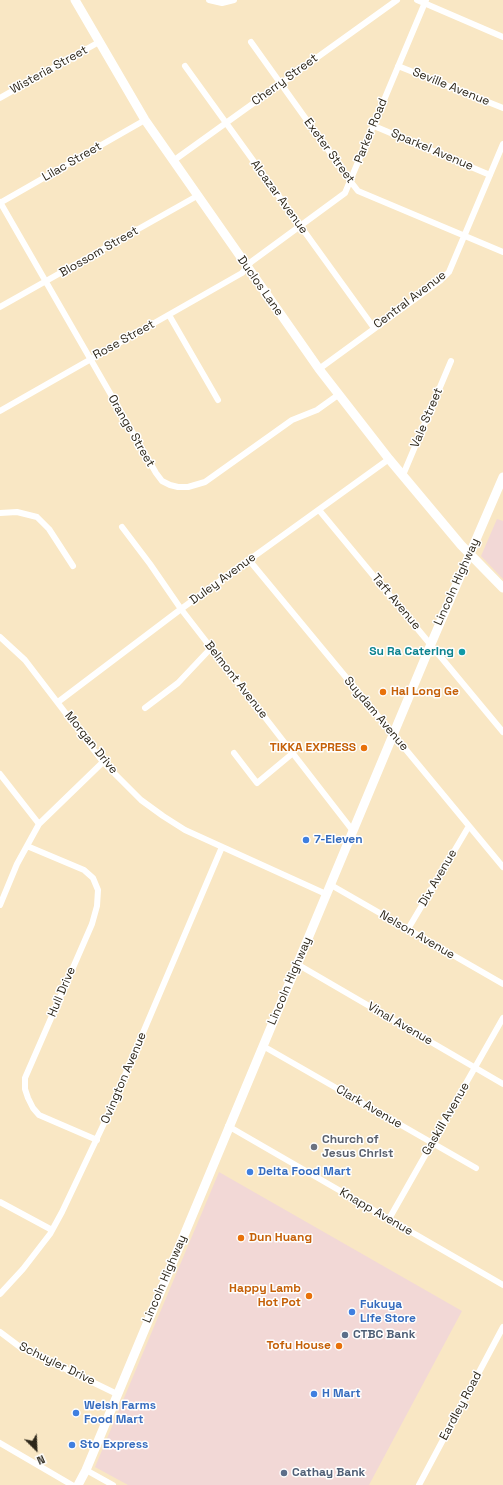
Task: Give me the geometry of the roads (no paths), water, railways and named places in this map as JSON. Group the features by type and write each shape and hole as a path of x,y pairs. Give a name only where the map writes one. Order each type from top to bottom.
{"main road":[{"name":"Duclos Lane","path":"75,0 145,120 338,395 461,545 503,588"},
{"name":"Lincoln Highway","path":"78,1485 86,1470 228,1126 354,831 431,644 502,481"}],"street":[{"path":"209,0 222,3 234,0"},
{"name":"Cherry Street","path":"173,161 397,0"},
{"path":"417,0 425,2 503,37"},
{"name":"Parker Road","path":"247,267 251,262 300,225 344,195 425,2"},
{"name":"Wisteria Street","path":"0,98 99,42"},
{"name":"Exeter Street","path":"251,42 350,182 358,191 464,237 503,252"},
{"name":"Alcazar Avenue","path":"185,66 374,328"},
{"name":"Seville Avenue","path":"398,66 503,108"},
{"name":"Lilac Street","path":"0,203 145,120"},
{"name":"Sparkel Avenue","path":"374,126 490,175"},
{"name":"Central Avenue","path":"319,368 446,276 503,144"},
{"name":"Blossom Street","path":"0,307 197,196"},
{"name":"Orange Street","path":"0,203 156,473 162,480 170,485 178,487 192,486 205,482 292,420 317,410 338,395"},
{"name":"Rose Street","path":"0,411 242,273 247,267"},
{"path":"169,315 218,400"},
{"name":"Vale Street","path":"403,475 451,361"},
{"name":"Duley Avenue","path":"58,702 181,609 389,459"},
{"name":"Taft Avenue","path":"319,510 503,732"},
{"path":"0,513 18,512 37,517 49,529 73,566"},
{"name":"Belmont Avenue","path":"122,527 181,609 354,831"},
{"name":"Suydam Avenue","path":"249,560 503,867"},
{"name":"Morgan Drive","path":"0,637 25,660 103,762 141,800 162,816 185,830 326,894"},
{"path":"145,708 178,683 211,648"},
{"path":"234,753 257,783 293,754"},
{"path":"0,904 17,864 39,824 103,762"},
{"path":"0,774 39,824"},
{"name":"Dix Avenue","path":"408,929 468,826"},
{"name":"Hull Drive","path":"27,846 84,870 93,878 98,890 97,906 92,924 25,1078 28,1098 33,1108 39,1115 97,1140"},
{"name":"Ovington Avenue","path":"0,1294 23,1269 52,1230 62,1212 97,1140 222,847"},
{"name":"Nelson Avenue","path":"331,885 503,984"},
{"name":"Vinal Avenue","path":"297,964 503,1084"},
{"name":"Gaskill Avenue","path":"389,1219 503,1018"},
{"name":"Clark Avenue","path":"263,1046 476,1168"},
{"name":"Knapp Avenue","path":"228,1126 503,1285"},
{"path":"0,1202 52,1230"},
{"name":"Eardley Road","path":"419,1485 503,1327"},
{"name":"Schuyler Drive","path":"0,1332 20,1347 117,1394"},
{"path":"0,1443 72,1485"},
{"path":"86,1470 113,1485"}],"place":[{"name":"Su Ra Catering","path":"462,652"},
{"name":"Hai Long Ge","path":"383,692"},
{"name":"TIKKA EXPRESS","path":"364,748"},
{"name":"7-Eleven","path":"306,840"},
{"name":"Church of Jesus Christ","path":"314,1147"},
{"name":"Delta Food Mart","path":"250,1172"},
{"name":"Dun Huang","path":"241,1238"},
{"name":"Happy Lamb Hot Pot","path":"309,1296"},
{"name":"Fukuya Life Store","path":"352,1312"},
{"name":"CTBC Bank","path":"345,1335"},
{"name":"Tofu House","path":"339,1346"},
{"name":"H Mart","path":"314,1394"},
{"name":"Welsh Farms Food Mart","path":"76,1413"},
{"name":"Sto Express","path":"72,1445"},
{"name":"Cathay Bank","path":"284,1473"}]}
